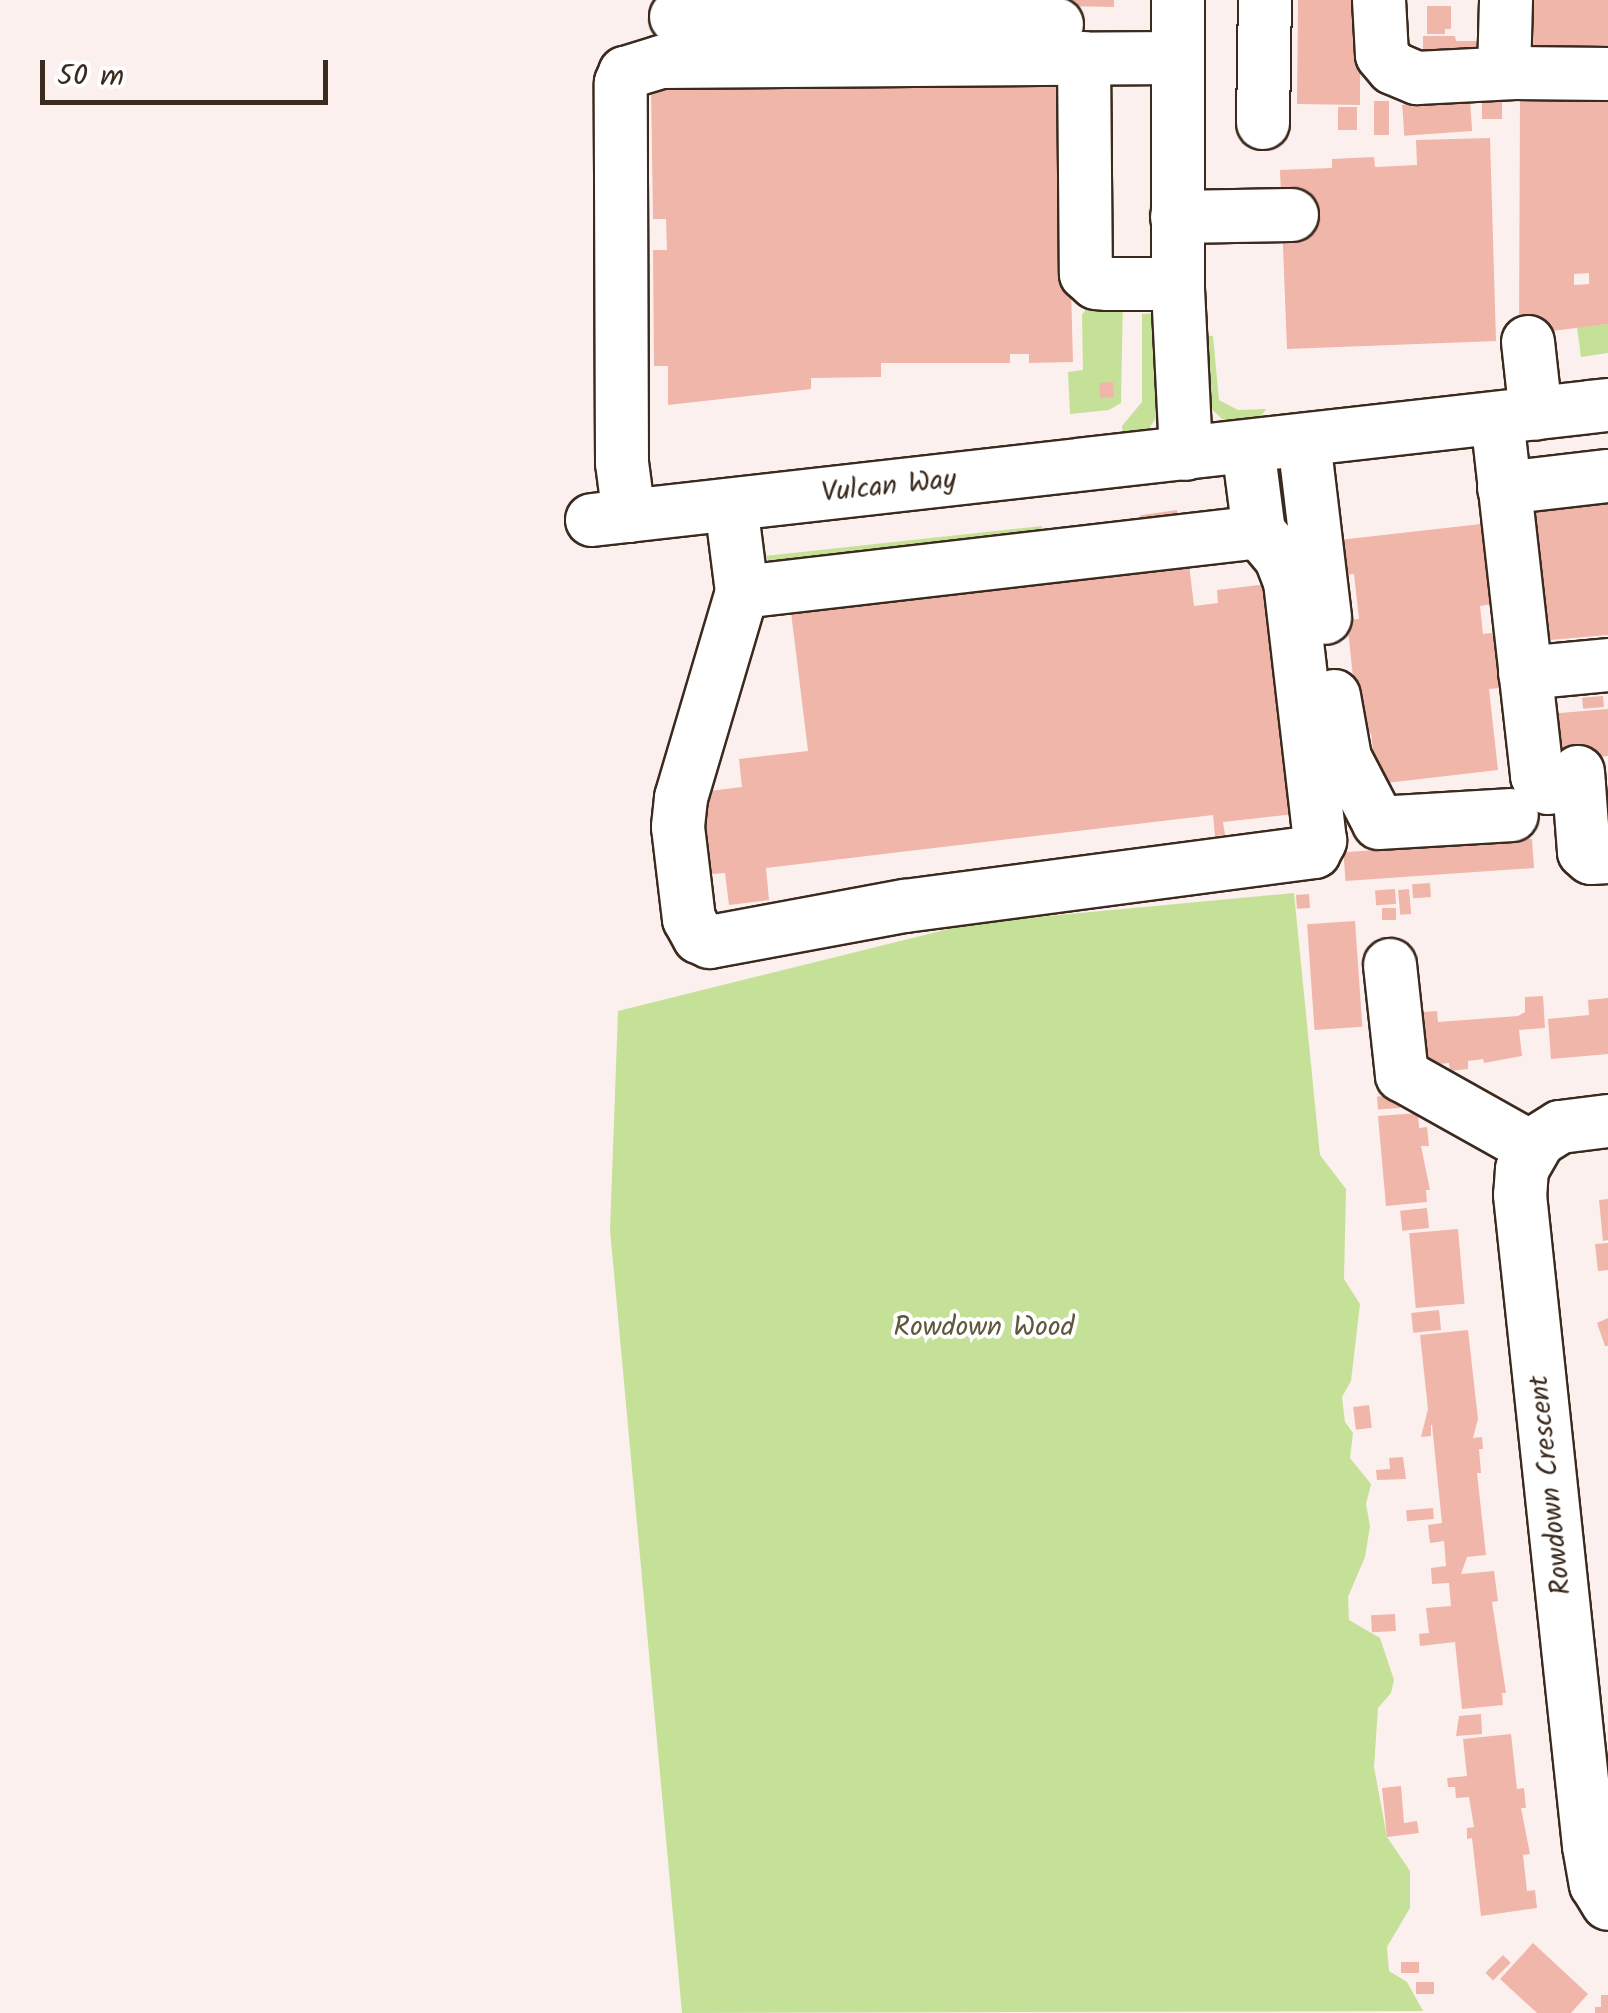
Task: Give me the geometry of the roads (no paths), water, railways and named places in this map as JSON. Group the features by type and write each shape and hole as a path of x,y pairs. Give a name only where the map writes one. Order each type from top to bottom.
{"street":[{"path":"1263,123 1265,0"},
{"path":"1379,0 1380,47 1394,68 1429,81 1504,74 1608,74"},
{"path":"1504,74 1506,0"},
{"path":"676,16 1178,28"},
{"path":"1178,28 1084,58 1086,274 1108,284 1178,284"},
{"path":"1178,28 1178,284 1186,454"},
{"name":"Vulcan Way","path":"1084,58 661,62 625,73 621,82 622,444 611,518 1608,405"},
{"path":"1177,217 1292,215"},
{"path":"1528,342 1504,488 1539,782 1548,788 1578,778 1584,852 1592,858 1608,857"},
{"path":"1304,441 1339,736 1373,818 1386,825 1512,815"},
{"path":"731,505 742,592 678,814 689,920 699,936 710,942 904,906 1314,852 1320,841 1290,582 1281,558 1259,532 1248,447"},
{"path":"1504,488 1608,476"},
{"path":"742,592 1259,532"},
{"path":"1525,672 1608,664"},
{"path":"1390,965 1402,1074 1532,1148 1560,1127 1608,1121"},
{"name":"Rowdown Crescent","path":"1532,1148 1522,1169 1520,1195 1589,1846 1596,1884 1608,1904"}],"park label":[{"name":"Rowdown Wood","path":"984,1328"}]}
